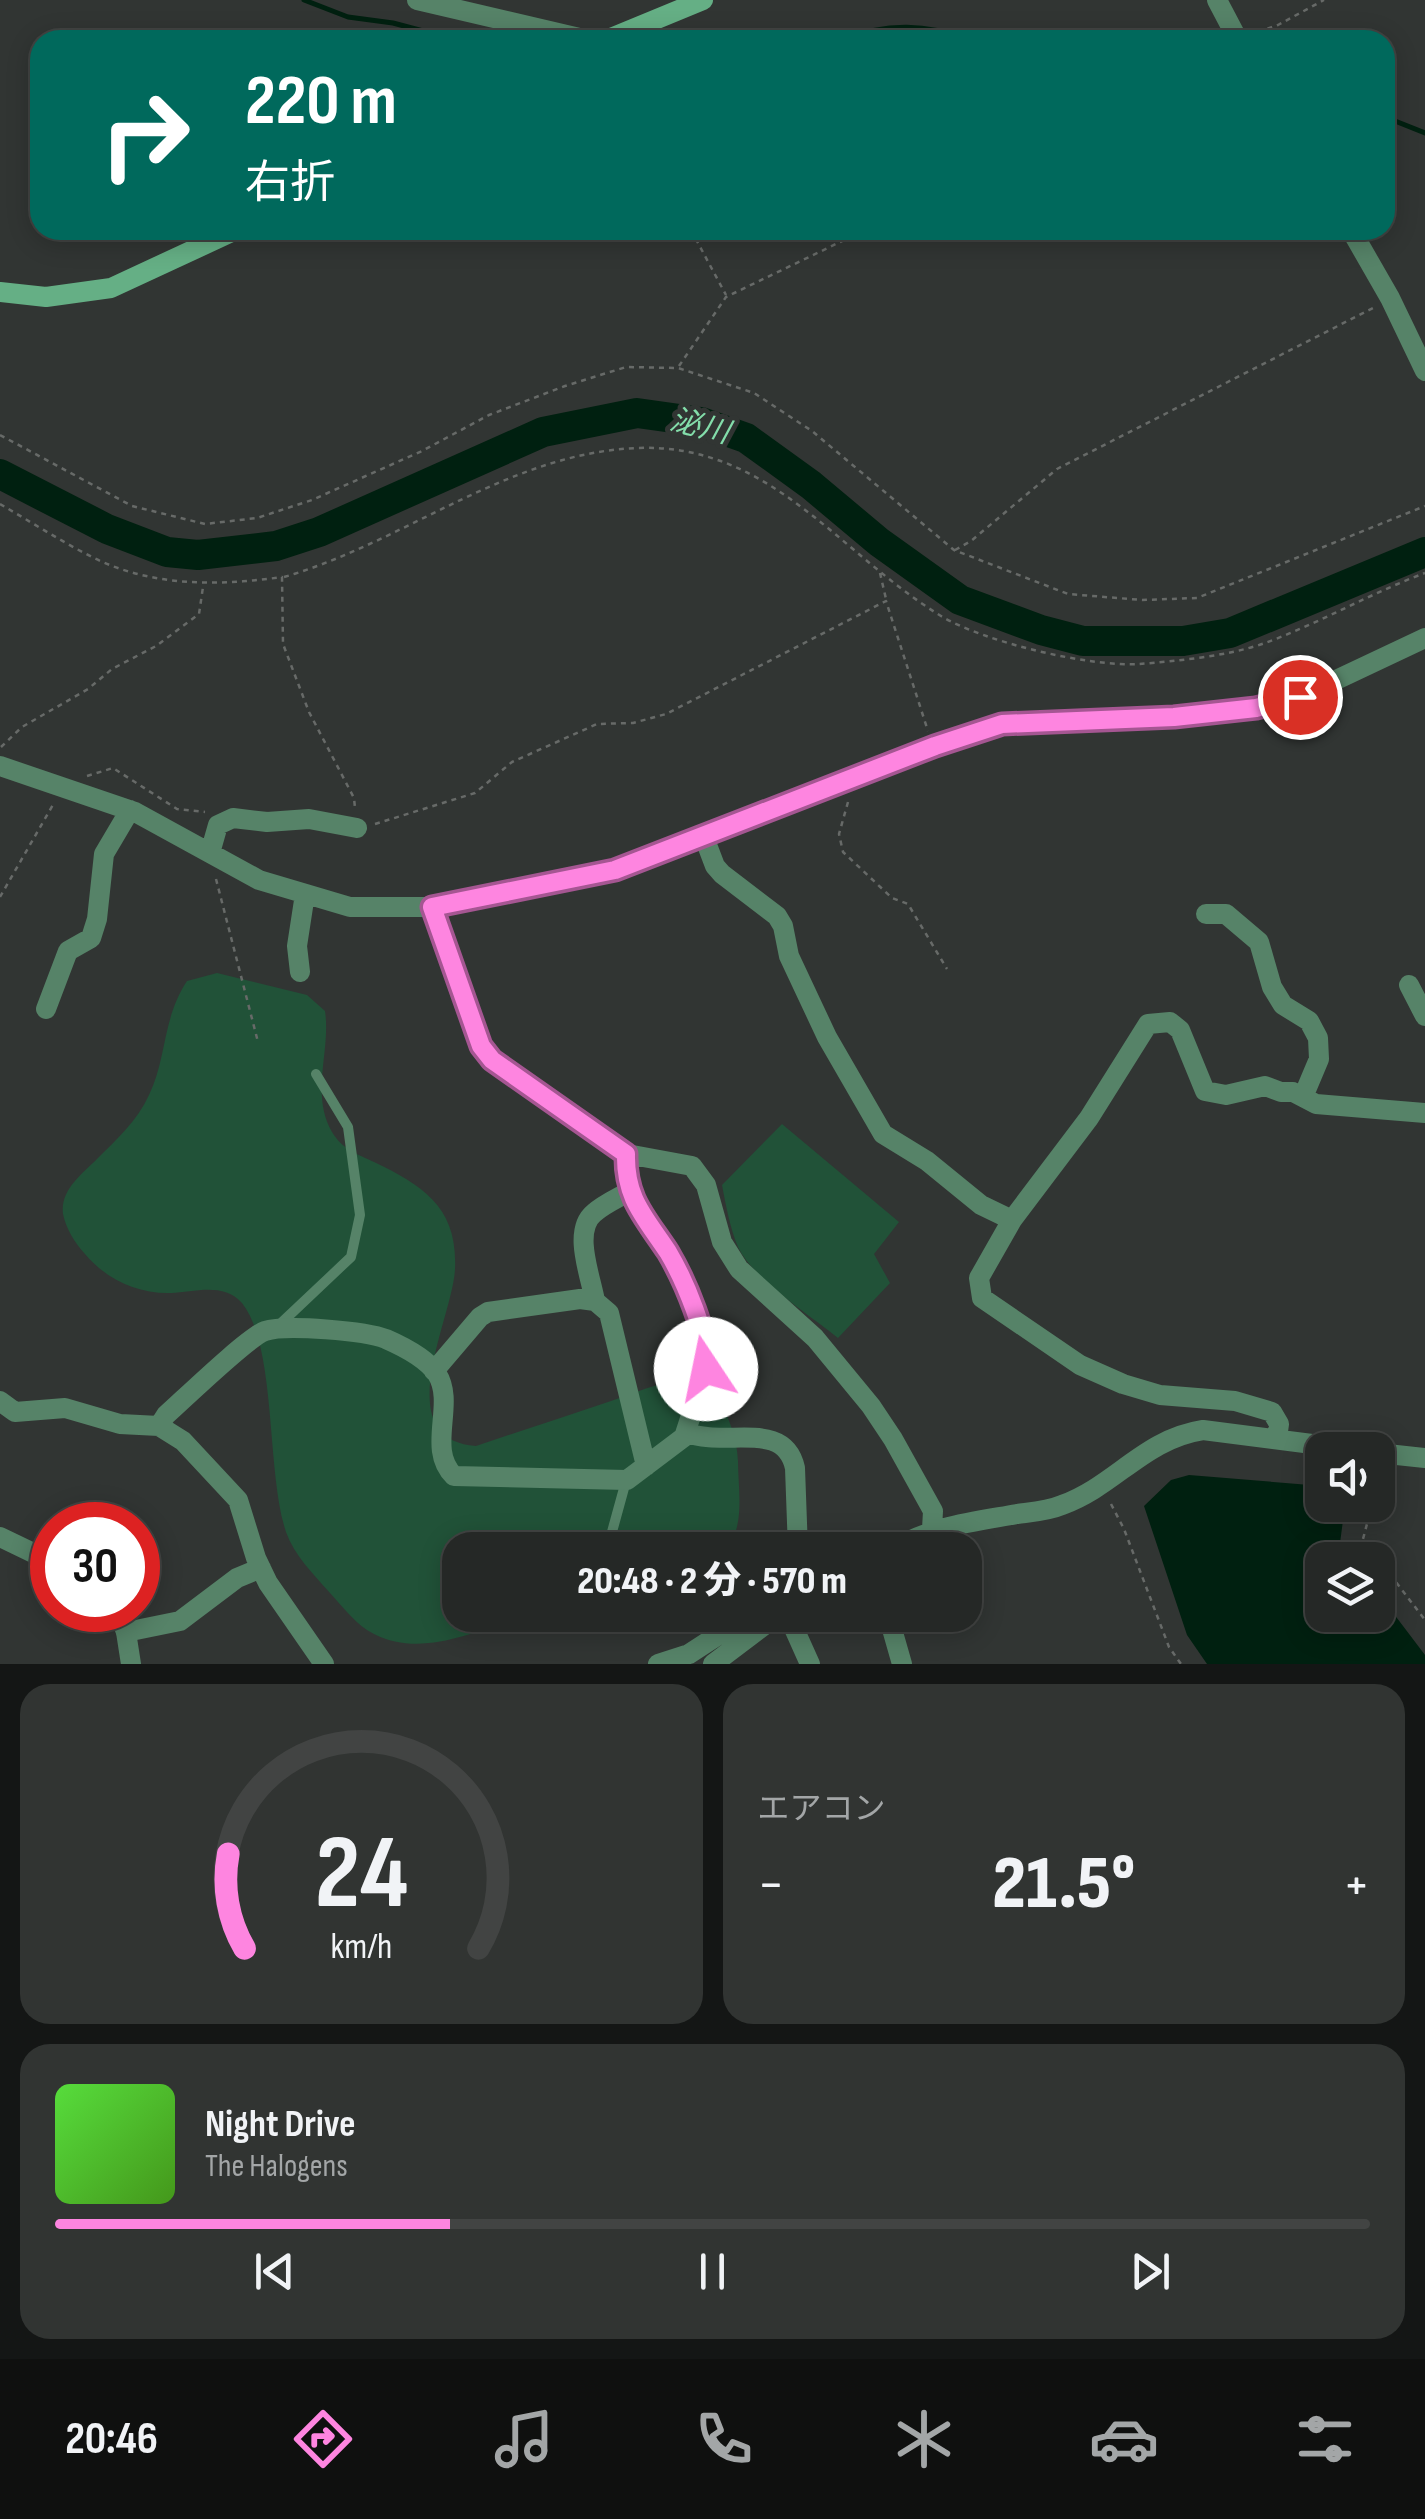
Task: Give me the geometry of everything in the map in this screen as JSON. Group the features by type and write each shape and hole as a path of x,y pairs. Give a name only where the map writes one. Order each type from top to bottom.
{"main road":[{"path":"630,30 703,0"},
{"path":"0,292 46,297 111,288 214,240"}],"street":[{"path":"417,0 545,30"},
{"path":"1217,0 1233,30"},
{"path":"1357,240 1425,370"},
{"path":"0,766 130,810 258,880 360,908 432,907 599,875 1002,724 1174,717 1256,708 1300,697 1425,638"},
{"path":"46,1009 68,951 91,938 97,919 104,854 130,810"},
{"path":"210,853 218,825 233,818 268,822 309,819 357,828"},
{"path":"704,836 722,874 777,916 789,956 827,1037 883,1134 928,1161 981,1205 1012,1220"},
{"path":"300,972 297,946 305,894"},
{"path":"432,907 481,1046 492,1060 626,1154 692,1166 706,1186 722,1242 740,1269 815,1338 871,1406 934,1512 932,1530"},
{"path":"1206,914 1226,914 1259,942 1272,987 1283,1005 1309,1021 1318,1038 1319,1059 1302,1097"},
{"path":"1408,985 1425,1016"},
{"path":"1277,1439 1279,1424 1272,1412 1235,1400 1160,1395 1123,1384 1080,1364 982,1298 979,1278 1012,1220 1089,1118 1148,1024 1170,1022 1180,1030 1204,1091 1226,1096 1265,1086 1316,1104 1425,1113"},
{"path":"159,1426 166,1415 263,1332 326,1329 385,1338 426,1362 439,1376 441,1449 445,1467 454,1476 626,1480 684,1437 708,1356 691,1301 668,1252 649,1228 630,1191 626,1154"},
{"path":"595,1301 583,1236 586,1224 591,1215 630,1191"},
{"path":"434,1371 488,1312 580,1299 595,1301 610,1312 646,1466"},
{"path":"0,1401 15,1412 66,1408 120,1424 159,1426 183,1441 238,1500 261,1568 324,1664"},
{"path":"928,1532 1058,1507 1098,1486 1152,1446 1177,1434 1202,1430 1305,1443"},
{"path":"686,1432 701,1439 759,1438 784,1444 796,1468 798,1532"},
{"path":"1395,1454 1425,1458"},
{"path":"0,1537 30,1551"},
{"path":"160,1625 180,1621 237,1578 261,1568"},
{"path":"126,1632 131,1664"},
{"path":"658,1664 689,1654 723,1632"},
{"path":"713,1664 755,1632"},
{"path":"796,1632 810,1664"},
{"path":"893,1632 902,1664"}],"lane":[{"path":"274,1330 351,1257 360,1215 348,1128 316,1074"},
{"path":"613,1532 626,1480"}],"path":[{"path":"1264,30 1324,0"},
{"path":"696,240 726,297"},
{"path":"678,368 726,297 844,240"},
{"path":"954,550 1057,470 1390,298"},
{"path":"0,435 132,506 206,524 257,518 312,500 489,415 566,386 626,368 678,368 754,394 812,431 954,550 1068,594 1142,600 1198,598 1425,506"},
{"path":"0,504 96,559 139,575 203,585 282,577 350,553 538,465 638,448 691,452 751,472 792,498 944,618 1000,640 1080,659 1134,664 1183,660 1262,644 1425,573"},
{"path":"880,571 917,705 935,746"},
{"path":"282,577 283,644 309,712 354,798 357,828 475,793 512,762 597,724 634,723 666,714 886,601"},
{"path":"0,748 22,727 88,690 112,669 156,646 199,614 203,585"},
{"path":"0,897 56,800 98,770 112,768 177,808 225,812 233,818"},
{"path":"850,780 839,834 843,852 892,898 908,904 946,969"},
{"path":"210,853 258,1042"},
{"path":"1098,1486 1124,1528 1169,1646 1181,1664"},
{"path":"1367,1522 1363,1538 1425,1620"}],"shaded area":[{"path":"217,973 307,995 325,1011 322,1103 332,1132 350,1150 422,1190 444,1215 451,1230 455,1269 431,1373 430,1400 435,1422 449,1438 476,1446 659,1385 680,1381 701,1384 725,1412 737,1450 736,1532 442,1532 442,1632 476,1632 450,1640 412,1644 374,1634 350,1616 299,1557 286,1532 261,1349 242,1303 218,1290 158,1293 123,1283 85,1254 71,1236 63,1214 65,1197 73,1183 126,1129 144,1104 155,1081 173,1010 187,981"},
{"path":"782,1124 899,1222 874,1254 890,1283 838,1338 756,1271 738,1247 730,1225 722,1185"},
{"path":"1189,1475 1305,1485 1305,1522 1343,1522 1340,1542 1305,1542 1305,1632 1395,1632 1395,1615 1425,1655 1425,1664 1207,1664 1187,1635 1144,1506 1171,1480"}],"waterway":[{"path":"304,0 348,17 419,30"},
{"path":"875,30 931,30"},
{"path":"1395,121 1425,133"},
{"name":"泌川","path":"0,474 107,529 167,552 198,555 276,546 319,532 543,432 637,413 701,422 746,438 960,600 1083,641 1183,641 1230,633 1425,552"}],"route":[{"path":"706,1369 708,1356 691,1301 668,1252 649,1228 630,1191 626,1154 492,1060 481,1046 432,907 615,870 935,746 1002,724 1174,717 1256,708 1300,697"}]}
